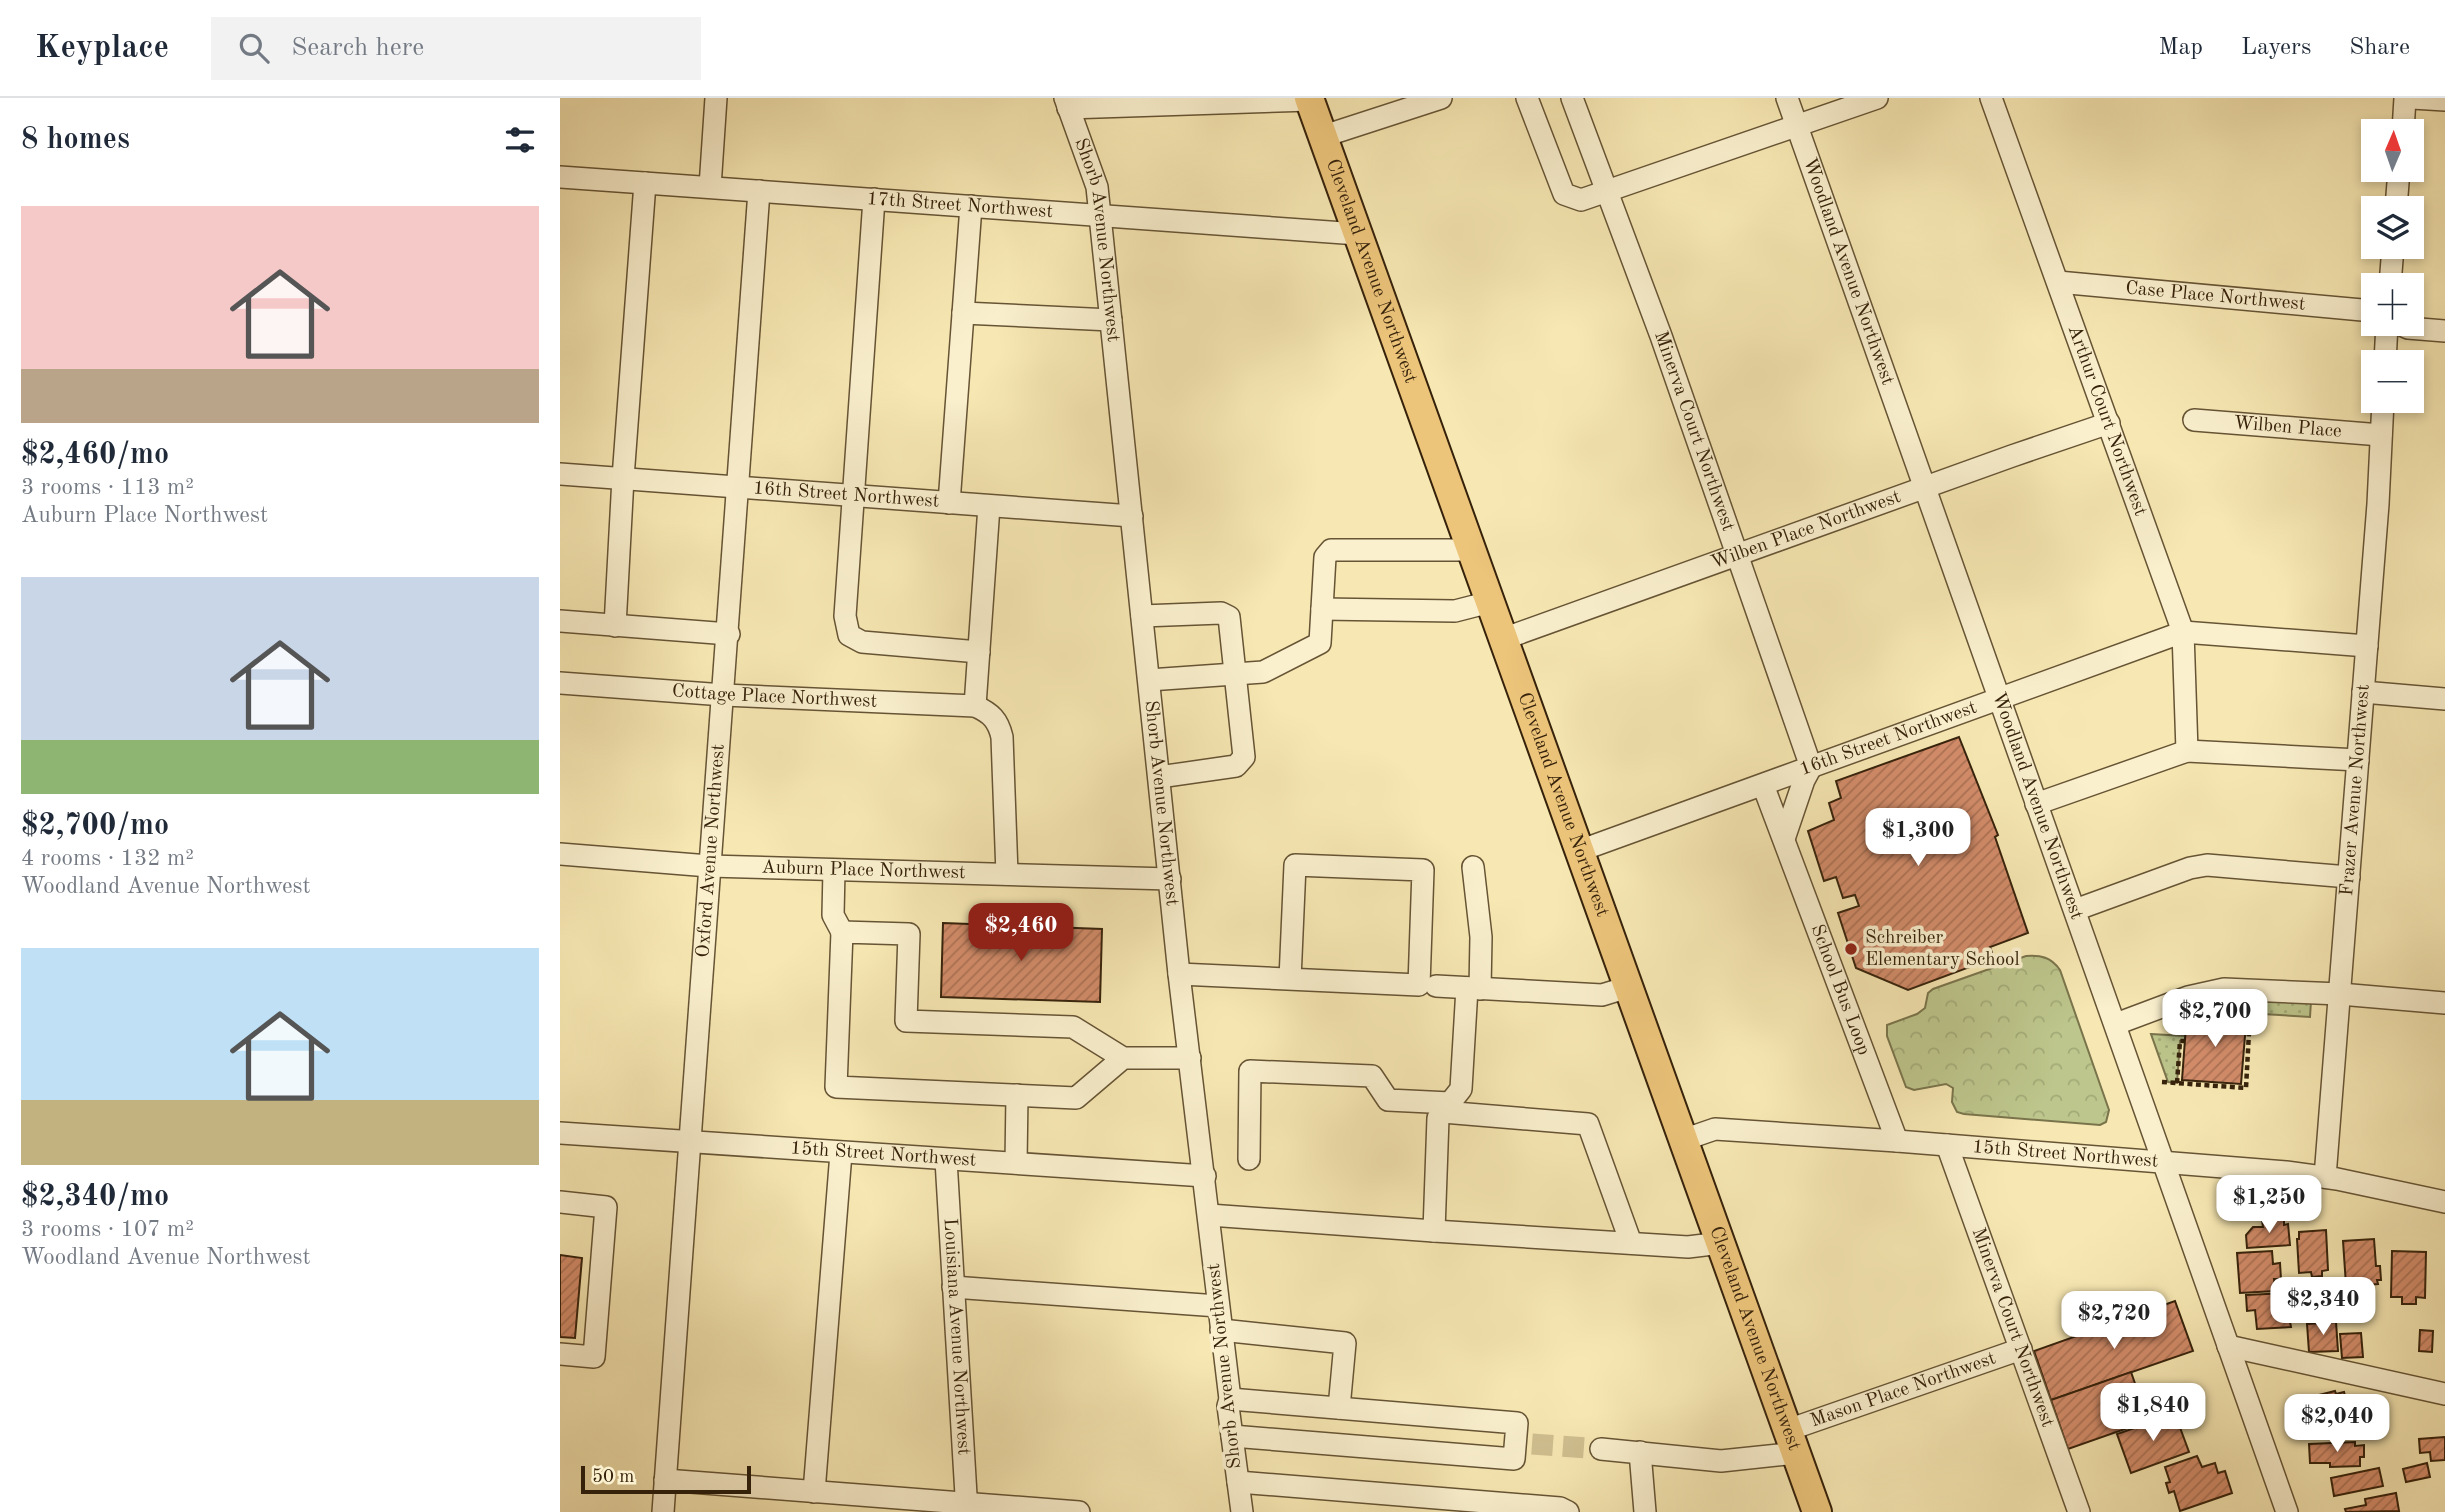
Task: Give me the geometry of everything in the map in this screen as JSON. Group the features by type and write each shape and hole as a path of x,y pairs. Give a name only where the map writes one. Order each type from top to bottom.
{"main road":[{"name":"Cleveland Avenue Northwest","path":"1310,99 1816,1512"}],"street":[{"path":"710,187 716,98"},
{"path":"1324,136 1441,98"},
{"path":"1527,98 1564,194 1581,201 1877,98"},
{"name":"Minerva Court Northwest","path":"1572,98 1661,336 1811,767"},
{"name":"Woodland Avenue Northwest","path":"1787,98 2287,1512"},
{"name":"Arthur Court Northwest","path":"1991,98 2183,632 2187,751"},
{"path":"2404,119 2405,98"},
{"path":"2412,98 2445,100"},
{"path":"1066,103 1310,99"},
{"name":"Shorb Avenue Northwest","path":"1066,103 1097,187 1180,974 1242,1512"},
{"name":"17th Street Northwest","path":"560,177 1358,234"},
{"path":"615,626 645,183"},
{"name":"Oxford Avenue Northwest","path":"663,1512 760,191"},
{"path":"874,199 845,616 849,635 862,642 979,652"},
{"path":"949,503 971,206"},
{"name":"Case Place Northwest","path":"2058,282 2361,310"},
{"path":"963,313 1111,320"},
{"path":"2424,329 2445,331"},
{"name":"Frazer Avenue Northwest","path":"2325,1177 2367,646 2382,413"},
{"name":"Wilben Place","path":"2194,420 2381,435"},
{"name":"Wilben Place Northwest","path":"1503,639 2109,423"},
{"name":"16th Street Northwest","path":"560,474 1132,516"},
{"path":"989,506 979,652 982,709 999,723 1002,737 1007,874"},
{"path":"1149,680 1263,672 1320,643 1325,556 1331,550 1472,550"},
{"path":"1322,609 1455,611 1490,602"},
{"path":"1142,616 1221,612 1229,617 1244,757 1236,766 1159,777"},
{"path":"560,621 729,634"},
{"name":"16th Street Northwest","path":"1579,851 2183,632 2367,646"},
{"name":"Cottage Place Northwest","path":"560,683 982,709"},
{"path":"2363,692 2445,699"},
{"path":"2036,804 2187,751 2358,760"},
{"path":"1784,839 1811,767"},
{"name":"School Bus Loop","path":"1763,785 1897,1141"},
{"name":"Auburn Place Northwest","path":"560,853 709,866 1170,879"},
{"path":"1290,979 1294,865 1423,870 1428,986"},
{"path":"2075,911 2190,868 2207,865 2349,877"},
{"path":"1434,1231 1438,1118 1461,1089 1481,937 1474,867"},
{"path":"834,870 833,915 842,932 836,1087 1076,1098 1123,1058"},
{"path":"842,932 909,934 906,1021 1073,1027 1123,1058 1190,1058"},
{"path":"1180,974 1602,995 1628,987"},
{"path":"2116,1024 2188,997 2224,989 2340,994 2445,1003"},
{"path":"1249,1159 1250,1071 1372,1076 1388,1100 1588,1125 1631,1243"},
{"path":"1016,1163 1017,1095"},
{"name":"15th Street Northwest","path":"1683,1140 1715,1129 2163,1162 2325,1177 2445,1202"},
{"name":"15th Street Northwest","path":"560,1133 1205,1176"},
{"name":"Minerva Court Northwest","path":"1947,1145 2079,1512"},
{"path":"814,1492 841,1153"},
{"name":"Louisiana Avenue Northwest","path":"946,1160 966,1508"},
{"path":"560,1202 606,1207 594,1357 560,1354"},
{"path":"1209,1215 1688,1247 1721,1244"},
{"path":"953,1287 1218,1306"},
{"path":"1221,1330 1345,1343 1339,1408"},
{"path":"2228,1346 2445,1394"},
{"name":"Mason Place Northwest","path":"1601,1449 1721,1461 1792,1441 2021,1349"},
{"path":"1230,1399 1517,1423 1524,1443 1514,1459 1232,1436"},
{"path":"1640,1452 1645,1512"},
{"path":"665,1480 966,1508 1079,1512"},
{"path":"1238,1482 1560,1508 1569,1512"}],"path":[{"path":"2162,1082 2246,1088 2249,1032"},
{"path":"2178,1083 2180,1041 2185,1041"}],"green space":[{"path":"2026,956 2045,958 2060,970 2109,1110 2106,1122 2100,1125 1964,1114 1957,1112 1952,1102 1953,1088 1946,1084 1914,1090 1906,1087 1887,1036 1887,1025 1917,1014 1925,1008 1928,993 1933,989"},
{"path":"2264,998 2311,1001 2310,1017 2263,1014"},
{"path":"2151,1034 2185,1036 2185,1041 2180,1041 2177,1083 2168,1082"}],"building":[{"name":"Schreiber Elementary School","path":"1959,737 1998,835 1995,837 2028,933 1990,947 1994,958 1908,990 1856,968 1838,913 1859,906 1855,895 1843,898 1836,877 1824,881 1808,831 1834,820 1829,803 1841,798 1836,781"},
{"path":"943,923 1102,929 1100,1002 941,997"},
{"path":"2230,1011 2247,1012 2241,1084 2182,1080 2186,1026 2190,1026 2190,1018 2217,1020 2217,1014 2230,1014"},
{"path":"2284,1219 2284,1225 2288,1224 2290,1245 2247,1248 2246,1235 2253,1227 2263,1227 2262,1220"},
{"path":"2326,1230 2328,1270 2322,1271 2322,1276 2312,1277 2311,1272 2299,1273 2299,1232"},
{"path":"2374,1239 2376,1266 2380,1266 2381,1280 2377,1280 2378,1284 2365,1285 2366,1288 2351,1289 2351,1285 2346,1285 2343,1241"},
{"path":"2272,1251 2273,1264 2280,1263 2281,1279 2274,1279 2275,1291 2240,1293 2237,1253"},
{"path":"2392,1251 2426,1252 2425,1298 2416,1297 2416,1304 2402,1304 2402,1297 2391,1297"},
{"path":"560,1255 582,1258 575,1338 560,1337"},
{"path":"2311,1279 2312,1294 2291,1296 2290,1281"},
{"path":"2288,1293 2288,1300 2292,1300 2294,1321 2290,1322 2291,1327 2257,1329 2255,1310 2247,1311 2246,1295"},
{"path":"2175,1301 2193,1351 2051,1400 2034,1351"},
{"path":"2336,1322 2338,1351 2309,1352 2307,1324"},
{"path":"2420,1330 2433,1331 2432,1352 2419,1351"},
{"path":"2361,1333 2363,1357 2342,1358 2340,1334"},
{"path":"2131,1372 2148,1421 2068,1449 2051,1400"},
{"path":"2335,1391 2336,1394 2344,1392 2348,1407 2340,1409 2341,1414 2335,1415 2338,1429 2318,1434 2314,1422 2305,1424 2299,1400"},
{"path":"2175,1414 2189,1452 2131,1473 2117,1434"},
{"path":"2445,1437 2445,1460 2431,1461 2430,1452 2420,1453 2419,1439"},
{"path":"2355,1442 2355,1446 2364,1445 2364,1457 2360,1457 2360,1466 2330,1467 2330,1463 2310,1463 2309,1444"},
{"path":"2197,1456 2202,1467 2215,1463 2218,1473 2225,1471 2232,1493 2180,1511 2174,1491 2169,1493 2166,1483 2170,1482 2165,1467"},
{"path":"2427,1463 2430,1477 2406,1482 2403,1469"},
{"path":"2379,1468 2383,1486 2334,1496 2331,1478"},
{"path":"2396,1493 2399,1511 2346,1512 2345,1509 2366,1505 2365,1499"}],"tunnel":[{"path":"1532,1444 1601,1449"}],"place":[{"name":"Schreiber Elementary School","path":"1851,949"}]}
